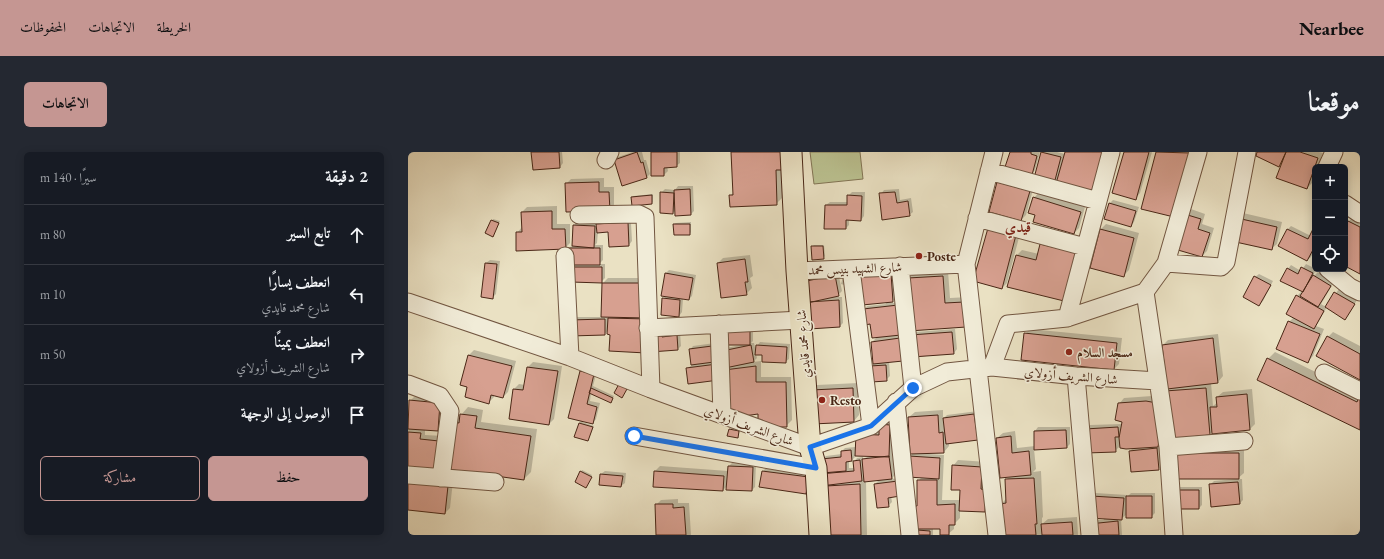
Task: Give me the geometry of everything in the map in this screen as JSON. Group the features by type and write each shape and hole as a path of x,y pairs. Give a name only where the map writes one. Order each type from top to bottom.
{"main road":[{"name":"شارع محمد قايدي","path":"791,152 797,270 810,447 816,468 820,535"}],"street":[{"path":"994,152 966,264 985,368 997,535"},
{"path":"1067,318 1111,152"},
{"path":"985,368 1008,324 1067,318 1145,292 1166,263 1198,152"},
{"path":"1166,263 1221,267 1226,262 1247,152"},
{"path":"1329,164 1334,152"},
{"path":"989,171 1098,201"},
{"path":"579,215 639,214 645,217 651,389"},
{"path":"977,218 1085,247"},
{"path":"565,256 570,357"},
{"name":"شارع الشهيد بنيس محمد","path":"797,270 966,264"},
{"path":"900,266 913,388"},
{"path":"851,269 871,426"},
{"path":"1332,272 1350,287 1360,292"},
{"path":"1145,292 1168,447 1174,535"},
{"name":"شارع الشريف أزولاي","path":"408,302 570,357 651,389 810,447 871,426 913,388 946,372 985,368 1158,381"},
{"path":"648,328 801,320"},
{"path":"719,324 722,415"},
{"path":"1324,373 1360,391"},
{"path":"1076,376 1090,535"},
{"path":"408,384 440,396 450,411 442,478"},
{"path":"896,402 910,535"},
{"path":"634,436 816,468"},
{"path":"1168,447 1244,440"},
{"path":"408,475 495,482"}],"green space":[{"path":"810,152 860,152 863,179 814,184"}],"building":[{"path":"531,152 559,152 560,168 533,170"},
{"path":"637,152 641,163 643,162 647,178 622,186 614,160"},
{"path":"651,152 677,152 677,167 664,168 664,176 651,176"},
{"path":"731,152 785,152 785,170 776,170 777,205 730,207 729,195 733,195"},
{"path":"1010,152 1031,152 1031,154 1037,156 1032,175 1005,167"},
{"path":"1041,152 1061,157 1054,184 1034,178"},
{"path":"1065,152 1103,152 1091,196 1055,187"},
{"path":"1124,152 1149,152 1136,200 1112,193"},
{"path":"1156,152 1190,153 1174,217 1141,209"},
{"path":"1257,152 1286,152 1279,167 1256,156"},
{"path":"1286,152 1300,152 1318,158 1316,164 1312,164 1312,175 1307,189 1276,178"},
{"path":"599,182 599,192 609,192 610,211 566,212 565,183"},
{"path":"997,182 1030,191 1021,221 989,212"},
{"path":"690,189 691,215 675,216 674,190"},
{"path":"660,192 674,193 673,214 660,213"},
{"path":"895,192 897,203 908,201 910,216 882,220 879,193"},
{"path":"652,195 652,204 632,206 631,197"},
{"path":"847,195 862,196 861,221 846,220 846,229 824,229 825,205 847,205"},
{"path":"1033,197 1081,212 1074,234 1033,222 1035,215 1028,213"},
{"path":"1109,203 1136,211 1131,227 1104,219"},
{"path":"552,211 552,229 565,229 566,249 516,251 516,232 522,232 521,212"},
{"path":"1181,213 1201,219 1198,229 1210,233 1202,257 1171,248"},
{"path":"1237,218 1277,227 1272,250 1231,241"},
{"path":"491,220 499,223 493,237 485,233"},
{"path":"1348,221 1360,227 1360,274 1348,268"},
{"path":"628,222 629,246 609,247 608,232 597,233 596,224"},
{"path":"673,224 690,224 690,235 674,235"},
{"path":"573,225 595,226 594,248 572,246"},
{"path":"988,228 1016,235 1002,289 973,281"},
{"path":"1100,229 1134,238 1124,277 1090,268"},
{"path":"1287,229 1308,239 1312,231 1312,252 1307,261 1278,246"},
{"path":"1040,244 1077,253 1064,301 1007,287 1016,255 1036,260"},
{"path":"811,246 823,246 824,259 812,260"},
{"path":"567,248 600,248 600,265 567,265"},
{"path":"745,259 748,282 745,282 747,295 721,298 717,263"},
{"path":"485,263 497,264 493,299 481,297"},
{"path":"571,267 602,267 602,283 571,282"},
{"path":"1301,267 1313,273 1303,292 1280,281 1287,268 1298,274"},
{"path":"665,273 693,278 689,300 661,296"},
{"path":"891,273 893,302 862,305 860,276"},
{"path":"835,275 839,296 807,303 802,282"},
{"path":"1313,275 1331,286 1318,307 1300,296"},
{"path":"943,276 945,303 964,302 966,327 909,331 908,278"},
{"path":"1254,276 1271,285 1259,306 1243,297"},
{"path":"602,283 646,283 646,318 601,317"},
{"path":"1334,292 1355,304 1345,320 1325,307"},
{"path":"1296,295 1324,311 1314,329 1286,314"},
{"path":"662,298 680,300 679,317 661,315"},
{"path":"839,300 840,327 809,329 808,302"},
{"path":"898,305 901,335 872,338 870,324 865,325 863,309"},
{"path":"608,318 647,319 646,353 609,351 610,335 607,334"},
{"path":"605,319 605,335 570,336 570,320"},
{"path":"1288,321 1320,334 1308,363 1276,349"},
{"path":"725,328 750,328 750,345 725,345"},
{"path":"662,331 662,337 677,335 678,350 650,352 649,332"},
{"path":"952,332 954,354 912,357 910,335"},
{"name":"مسجد السلام","path":"1024,333 1117,343 1114,370 1021,360"},
{"path":"1327,336 1360,354 1360,380 1316,356"},
{"path":"900,338 903,361 873,364 871,342"},
{"path":"1213,338 1218,383 1167,389 1162,345"},
{"path":"751,345 754,362 725,368 722,351"},
{"path":"756,345 787,347 786,363 762,362 762,355 755,355"},
{"path":"712,346 714,362 691,365 689,349"},
{"path":"468,355 512,366 503,398 491,395 489,404 465,397 467,387 460,385"},
{"path":"1267,358 1357,402 1359,397 1360,430 1257,380"},
{"path":"717,364 719,380 688,384 686,368"},
{"path":"886,365 887,381 871,382 870,366"},
{"path":"756,366 756,382 786,382 787,427 758,427 758,414 744,416 727,408 724,370"},
{"path":"527,367 558,371 549,425 509,419 513,389 523,390"},
{"path":"580,371 594,374 587,404 597,407 593,424 568,418"},
{"path":"619,384 627,389 622,398 614,393"},
{"path":"591,388 613,398 611,403 589,393"},
{"path":"853,388 854,422 813,424 811,390"},
{"path":"1206,388 1210,435 1169,439 1165,391"},
{"path":"1247,394 1250,430 1212,434 1210,407 1217,407 1216,397"},
{"path":"409,400 440,403 438,431 408,429"},
{"path":"1146,401 1157,403 1160,435 1158,447 1120,448 1119,438 1122,422 1115,420 1118,403"},
{"path":"460,414 477,416 475,428 531,436 524,480 446,469 453,422 459,423"},
{"path":"974,414 978,440 946,444 943,418"},
{"path":"938,415 939,433 943,432 944,453 910,454 908,417"},
{"path":"579,423 593,427 588,441 574,437"},
{"path":"879,424 890,425 889,457 855,456 856,434 879,435"},
{"path":"1118,427 1119,437 1115,437 1116,452 1086,453 1085,429"},
{"path":"729,429 739,431 738,438 727,436"},
{"path":"1066,430 1067,448 1034,450 1034,431"},
{"path":"408,432 421,433 420,439 439,441 437,469 408,467"},
{"path":"1011,436 1012,453 1029,451 1031,475 1000,478 996,438"},
{"path":"1157,448 1159,470 1131,472 1129,451"},
{"path":"851,450 852,461 846,462 846,471 822,473 821,459 841,457 841,451"},
{"path":"1171,453 1239,453 1239,479 1171,479"},
{"path":"889,456 892,479 864,482 862,459"},
{"path":"909,456 940,458 939,479 908,477"},
{"path":"860,460 862,481 821,486 819,474 854,471 853,461"},
{"path":"952,465 982,467 981,489 986,490 985,512 959,511 960,490 951,490"},
{"path":"728,466 753,467 752,491 726,490"},
{"path":"580,471 592,477 586,488 575,482"},
{"path":"654,471 724,476 723,491 653,487"},
{"path":"762,471 809,477 806,494 759,487"},
{"path":"600,474 623,476 621,487 599,485"},
{"path":"1034,478 1037,524 1035,524 1036,535 1001,535 1000,504 1006,503 1005,479"},
{"path":"917,480 937,480 937,505 955,504 955,525 949,525 949,535 940,535 940,529 914,529 914,506 917,506"},
{"path":"898,481 900,496 888,498 889,507 877,508 874,484"},
{"path":"408,482 448,486 445,514 408,510"},
{"path":"1238,482 1240,504 1211,507 1209,484"},
{"path":"860,484 861,535 828,535 826,486"},
{"path":"1174,490 1199,490 1199,509 1174,509"},
{"path":"1091,496 1124,498 1122,520 1089,518"},
{"path":"1126,496 1152,496 1152,518 1126,518"},
{"path":"655,504 673,504 673,508 684,507 686,535 656,535"},
{"path":"1118,521 1119,535 1090,535 1089,524"},
{"path":"1072,522 1073,535 1042,535 1041,524"},
{"path":"917,530 930,531 930,535 917,535"}],"place":[{"name":"Poste","path":"919,256"},
{"name":"مسجد السلام","path":"1069,352"},
{"name":"Resto","path":"822,400"}],"district":[{"name":"قيدي","path":"1018,227"}],"route":[{"path":"634,436 816,468 810,447 871,426 913,388"}]}
